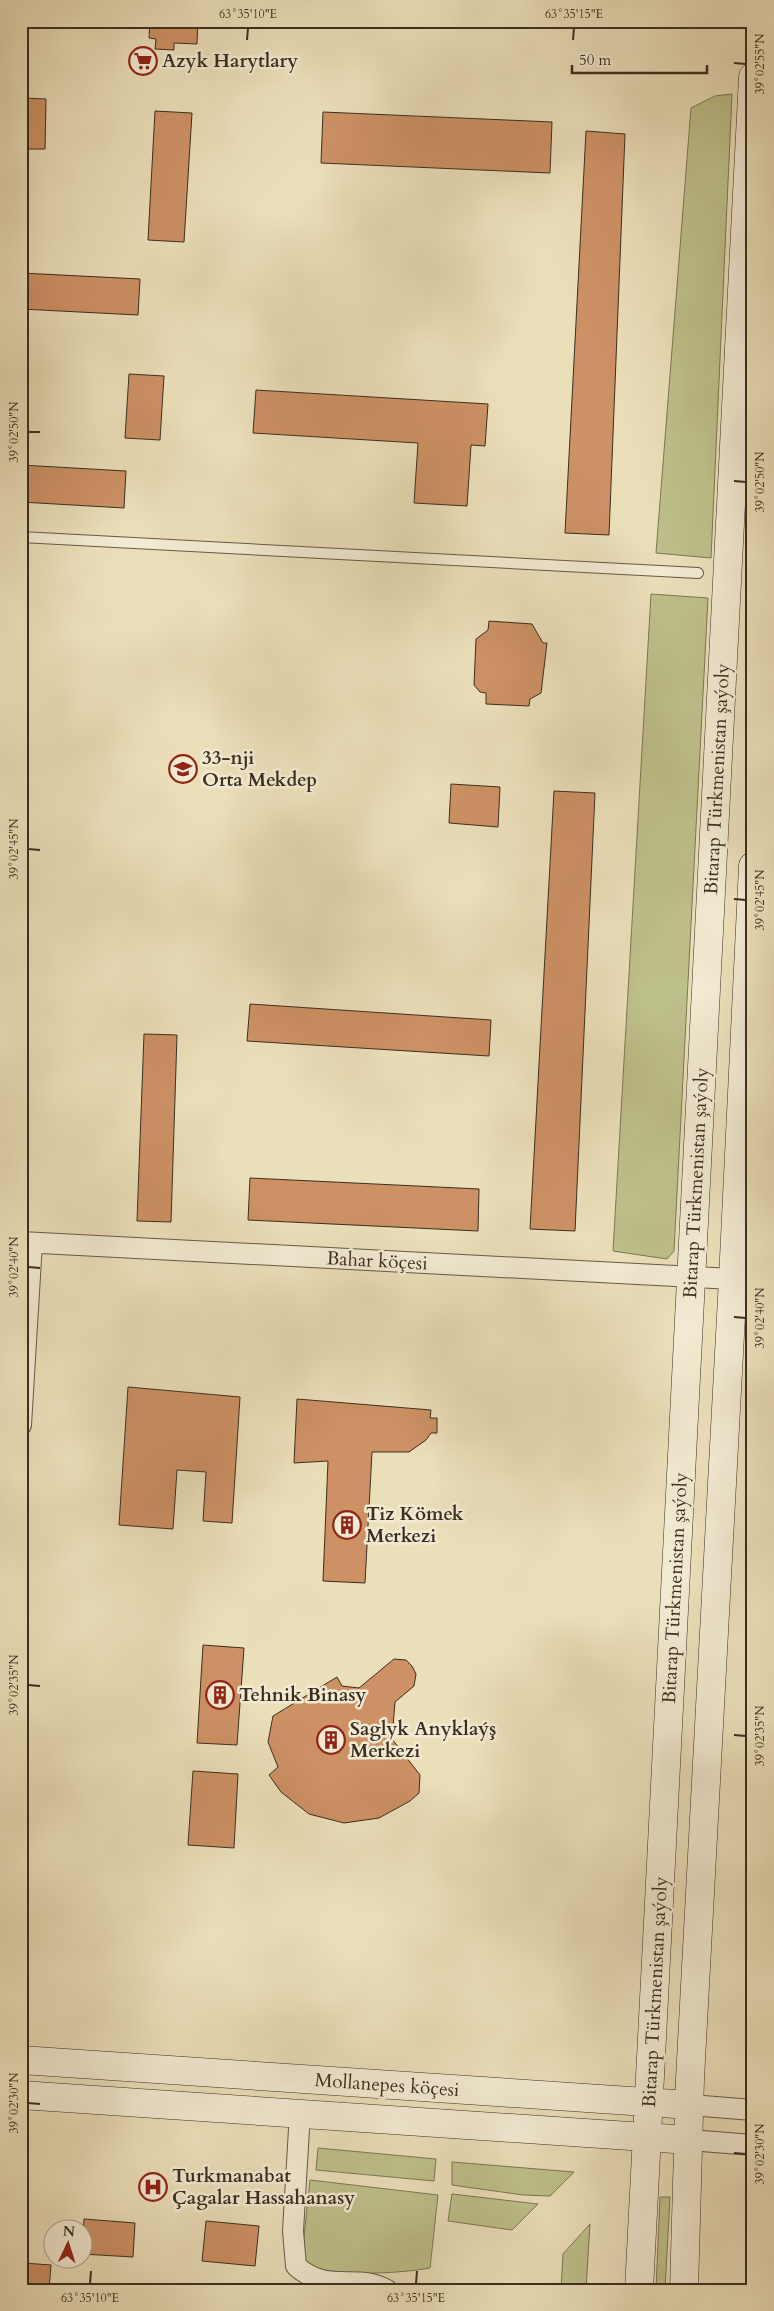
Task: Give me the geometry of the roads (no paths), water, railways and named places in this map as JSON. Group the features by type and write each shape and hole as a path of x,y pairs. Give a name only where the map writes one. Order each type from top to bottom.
{"main road":[{"name":"Bitarap Türkmenistan şaýoly","path":"640,2290 753,77"},
{"path":"684,2290 690,2105 734,1279 753,866"},
{"name":"Mollanepes köçesi","path":"21,2060 649,2104 690,2105"},
{"name":"Mollanepes köçesi","path":"21,2095 300,2112 689,2140"}],"street":[{"name":"Bahar köçesi","path":"27,1242 734,1279"},
{"path":"21,1425 27,1242"},
{"name":"Mollanepes köçesi","path":"690,2105 753,2110"},
{"path":"300,2112 293,2231 296,2266 308,2277 330,2282 372,2283 387,2290"},
{"name":"Mollanepes köçesi","path":"689,2140 753,2145"}],"lane":[{"path":"21,537 698,573"}],"place":[{"name":"Azyk Harytlary","path":"143,61"},
{"name":"33-nji Orta Mekdep","path":"183,769"},
{"name":"Tiz Kömek Merkezi","path":"347,1525"},
{"name":"Tehnik Binasy","path":"220,1695"},
{"name":"Saglyk Anyklaýş Merkezi","path":"331,1740"},
{"name":"Turkmanabat Çagalar Hassahanasy","path":"153,2187"}]}
